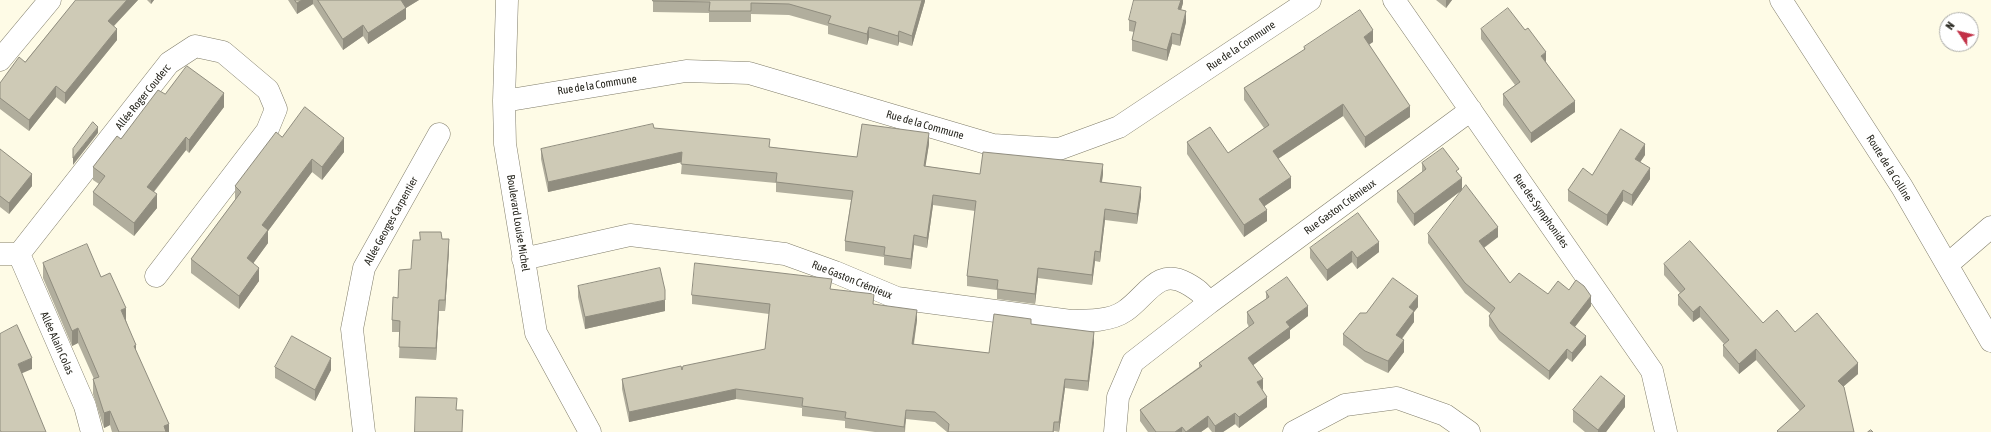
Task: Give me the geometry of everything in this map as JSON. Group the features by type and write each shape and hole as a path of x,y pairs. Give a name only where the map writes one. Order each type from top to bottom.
{"street":[{"path":"0,60 50,0"},
{"name":"Boulevard Louise Michel","path":"507,0 504,101 505,144 536,333 590,432"},
{"name":"Rue de la Commune","path":"504,101 686,71 750,73 993,145 1059,149 1120,127 1310,0"},
{"name":"Rue des Symphonides","path":"1394,0 1652,371 1666,432"},
{"name":"Route de la Colline","path":"1781,0 1902,186 1991,341"},
{"name":"Allée Roger Couderc","path":"9,254 169,64 194,46 224,52 268,90 276,109 267,131 156,276"},
{"name":"Rue Gaston Crémieux","path":"1115,432 1118,397 1133,362 1471,110"},
{"name":"Allée Georges Carpentier","path":"364,432 352,328 364,268 439,134"},
{"path":"1947,265 1991,227"},
{"name":"Rue Gaston Crémieux","path":"523,259 630,235 785,254 835,272 897,298 1071,322 1098,320 1124,312 1161,279 1176,278 1200,291 1209,304"},
{"name":"Allée Alain Colas","path":"9,254 85,406 92,432"},
{"path":"1294,432 1345,405 1397,398 1445,415 1468,432"}],"building":[{"path":"76,0 127,0 108,21 117,29 65,93 56,86 29,120 0,98 0,83 19,57 25,62"},
{"path":"295,0 302,0 297,3"},
{"path":"318,0 401,0 406,8 368,33 363,25 343,39"},
{"path":"653,0 922,0 912,36 899,31 898,36 869,27 867,34 828,23 831,16 789,4 751,3 751,11 709,11 710,2"},
{"path":"1134,0 1181,0 1178,9 1186,11 1180,35 1172,33 1167,50 1132,40 1136,22 1129,20"},
{"path":"1508,8 1525,30 1528,28 1546,52 1541,56 1575,101 1531,133 1503,94 1520,82 1481,29"},
{"path":"1360,10 1373,30 1364,37 1410,106 1365,137 1343,104 1273,151 1291,177 1259,199 1267,210 1244,225 1187,142 1210,127 1228,153 1269,125 1244,88 1305,49 1304,47"},
{"path":"187,66 224,93 189,140 186,137 147,187 157,194 134,223 93,192 105,176 93,167 117,136 121,139 158,90 165,94"},
{"path":"305,107 344,138 322,167 312,159 262,225 268,230 247,258 259,268 239,296 191,259 241,192 235,186 276,132 282,137"},
{"path":"93,122 98,127 73,158 73,149"},
{"path":"653,124 654,128 770,139 769,147 857,157 862,124 929,133 924,166 980,174 983,152 1103,164 1100,182 1141,187 1137,214 1105,209 1100,252 1095,251 1092,275 1038,268 1035,294 997,289 998,280 967,276 976,201 933,195 927,238 914,235 911,259 884,255 885,247 845,241 853,191 776,182 777,173 681,164 682,152 548,182 541,149"},
{"path":"1621,129 1645,144 1635,159 1650,168 1632,195 1623,190 1607,215 1568,190 1583,168 1592,175"},
{"path":"1443,148 1459,169 1456,171 1462,178 1414,214 1397,191 1426,169 1422,163"},
{"path":"0,149 32,174 9,203 0,196"},
{"path":"1466,185 1498,227 1479,241 1510,283 1519,273 1548,294 1558,281 1569,290 1576,280 1584,286 1591,296 1570,323 1586,336 1572,353 1567,349 1549,371 1499,331 1489,316 1495,308 1465,283 1428,234"},
{"path":"1358,213 1379,242 1357,258 1352,251 1327,270 1310,248"},
{"path":"420,232 441,232 442,239 449,239 445,300 439,300 436,348 399,347 400,321 392,320 393,297 398,298 399,270 411,269 413,240 420,240"},
{"path":"1690,241 1763,323 1777,310 1795,332 1817,313 1858,363 1838,381 1844,387 1854,432 1777,431 1805,406 1756,349 1739,364 1723,345 1729,340 1700,306 1693,312 1678,295 1685,289 1664,264"},
{"path":"87,244 101,277 110,273 126,308 121,310 136,345 134,346 169,424 164,426 166,432 119,432 110,411 104,413 93,379 99,377 78,328 72,331 43,263"},
{"path":"695,263 832,279 830,289 874,294 873,304 917,310 912,344 989,353 994,314 1031,319 1031,324 1094,332 1088,381 1065,379 1059,422 1054,422 1053,432 948,432 949,424 935,412 906,410 904,427 845,418 846,412 802,406 803,398 736,389 629,412 622,379 681,366 682,370 683,366 765,349 770,304 692,295"},
{"path":"660,268 665,290 665,300 585,317 578,286"},
{"path":"1287,277 1308,306 1286,322 1290,327 1248,358 1263,379 1257,382 1267,397 1239,417 1235,413 1215,426 1208,416 1186,432 1182,427 1175,432 1156,432 1140,410 1202,366 1199,363 1254,323 1247,312 1269,297 1266,292"},
{"path":"1393,278 1418,296 1409,307 1414,311 1396,335 1404,340 1388,361 1365,351 1343,334 1360,313 1366,313"},
{"path":"17,325 32,358 18,364 46,432 1,432 0,430 0,334"},
{"path":"292,336 331,358 315,390 275,367"},
{"path":"1601,376 1625,396 1598,430 1573,410"},
{"path":"416,397 457,398 456,410 463,410 462,432 415,432"}]}
